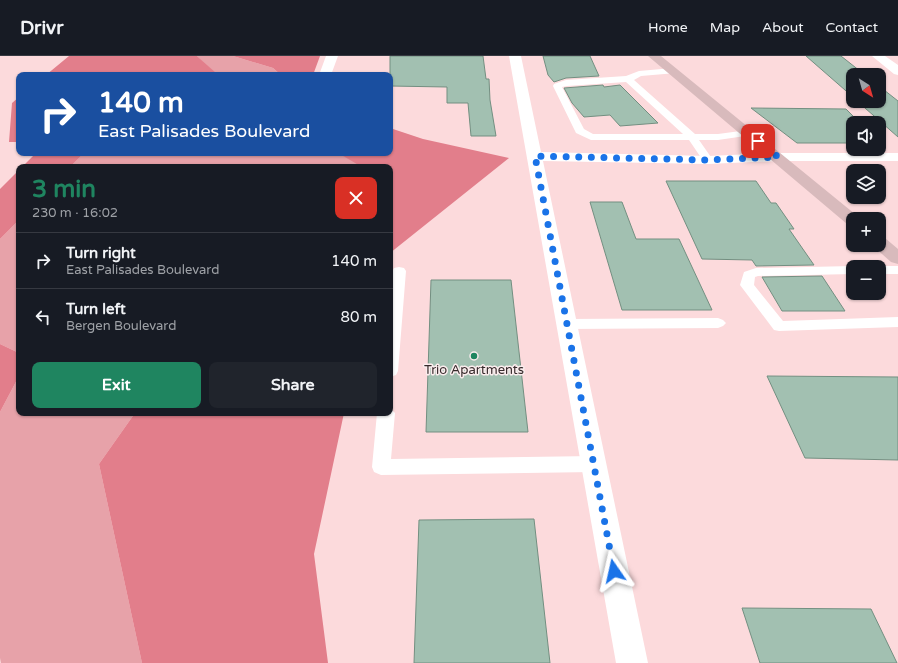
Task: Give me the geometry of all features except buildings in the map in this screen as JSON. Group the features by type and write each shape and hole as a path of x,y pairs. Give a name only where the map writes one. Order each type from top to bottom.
{"main road":[{"path":"654,56 846,214"},
{"path":"886,248 898,258"}],"street":[{"path":"326,72 332,56"},
{"path":"515,56 632,663"},
{"path":"878,56 898,71"},
{"path":"535,156 708,160 778,157 898,157"}],"lane":[{"path":"672,71 639,74 628,79 566,83 557,86 580,131 591,137 718,137 748,133"},
{"path":"628,79 692,137 708,160"},
{"path":"846,270 756,272 749,275 747,285 779,326 898,322"},
{"path":"886,270 898,270"},
{"path":"393,338 399,271"},
{"path":"567,324 718,323"},
{"path":"386,416 381,467 594,464"}],"shaded area":[{"path":"69,56 197,56 215,72 50,72"},
{"path":"197,56 233,56 273,68 278,72 214,72"},
{"path":"233,56 320,56 314,72 278,72 273,68"},
{"path":"16,100 16,142 9,142 12,103"},
{"path":"393,129 423,139 509,158 393,251 393,164 357,164 343,156 393,156"},
{"path":"33,156 81,156 73,164 25,164"},
{"path":"81,156 344,156 359,164 73,164"},
{"path":"16,173 16,223 0,239 0,189"},
{"path":"16,223 16,352 0,344 0,239"},
{"path":"0,344 16,352 16,382 0,412"},
{"path":"16,382 16,416 133,416 99,464 142,663 1,663 0,412"},
{"path":"133,416 343,416 314,554 328,663 142,663 99,464"}],"place":[{"name":"Trio Apartments","path":"474,356"}],"route":[{"path":"614,571 535,156 708,160 778,157 758,141"}]}
